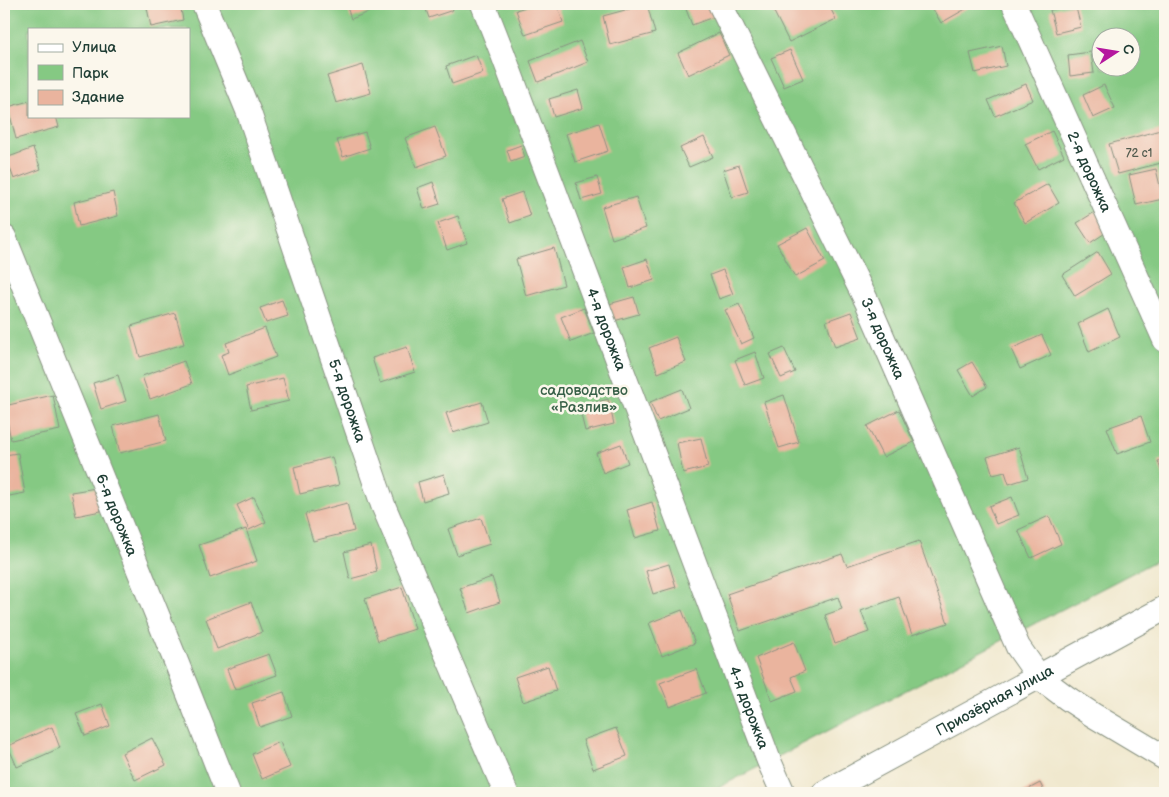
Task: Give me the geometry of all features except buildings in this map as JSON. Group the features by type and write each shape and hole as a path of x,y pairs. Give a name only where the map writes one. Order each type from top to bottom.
{"street":[{"name":"5-я дорожка","path":"204,4 249,113 383,505 506,793"},
{"name":"4-я дорожка","path":"482,4 502,52 765,752 783,793"},
{"name":"3-я дорожка","path":"720,4 867,302 1018,647 1038,677"},
{"name":"2-я дорожка","path":"1014,4 1165,340"},
{"name":"6-я дорожка","path":"4,237 228,793"},
{"name":"Приозёрная улица","path":"824,793 1165,608"},
{"path":"1038,677 1093,715 1165,758"}],"green space":[{"name":"садоводство «Разлив»","path":"4,4 1165,4 1165,556 708,793 4,793"}]}
